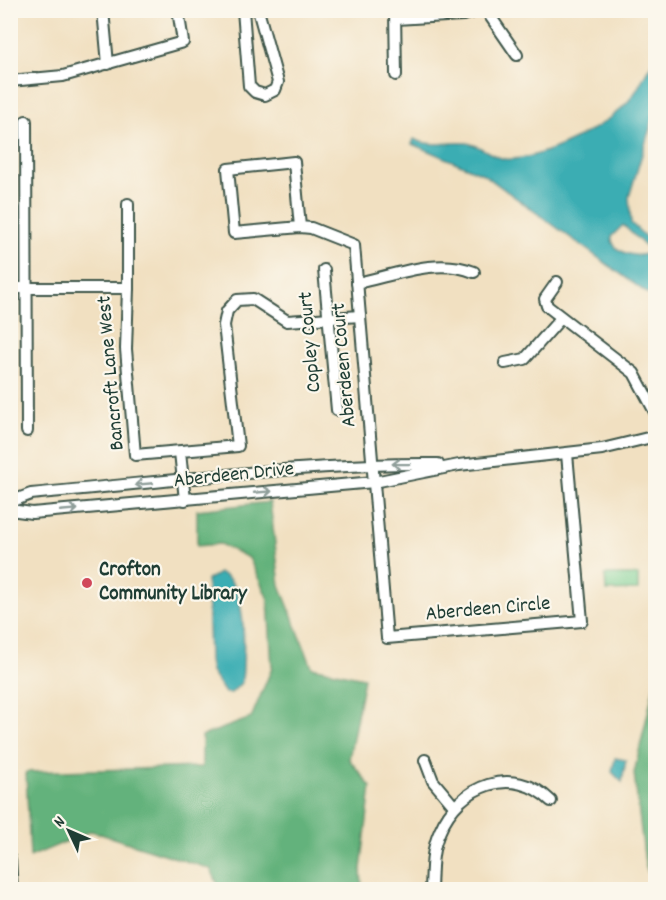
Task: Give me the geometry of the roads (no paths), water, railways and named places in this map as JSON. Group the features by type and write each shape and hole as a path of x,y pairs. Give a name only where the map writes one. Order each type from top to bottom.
{"street":[{"path":"103,10 108,64"},
{"path":"10,81 63,76 183,42 178,10"},
{"path":"243,10 249,86 265,95 275,90 278,81 258,10"},
{"path":"396,75 396,15 445,13 463,15 481,10"},
{"path":"486,10 517,55"},
{"path":"27,122 27,431"},
{"path":"294,162 300,227 234,233 228,169 294,162"},
{"path":"128,204 128,288"},
{"name":"Aberdeen Court","path":"300,227 311,228 354,245 374,482"},
{"path":"357,283 440,266 459,266 474,272"},
{"name":"Copley Court","path":"324,270 338,410"},
{"path":"557,282 544,302 561,318 634,373 656,414"},
{"name":"Bancroft Lane West","path":"10,288 128,288 126,349 135,455 180,452"},
{"path":"185,500 180,452 238,446 224,325 226,311 231,304 248,298 287,321 329,320 360,316"},
{"path":"505,363 525,359 561,318"},
{"name":"Aberdeen Drive","path":"10,510 32,513 374,482 459,465 602,449 656,436"},
{"name":"Aberdeen Circle","path":"374,482 387,638 582,621 567,454"},
{"name":"Aberdeen Drive","path":"10,502 31,494 373,464 459,465"},
{"path":"424,760 433,782 454,806"},
{"path":"431,890 436,841 454,806 478,790 502,782 514,781 534,787 551,801"},
{"path":"10,859 12,890"}],"water":[{"path":"655,59 655,112 629,197 631,223 655,246 655,299 483,174 412,144 414,139 433,144 467,143 505,159 536,155 573,140 608,119 631,98","holes":["623,225 647,248 648,253 643,255 625,253 615,246 612,236"]},
{"path":"219,573 229,579 236,590 244,639 242,682 231,693 225,693 211,672 209,661 207,580"},
{"path":"615,758 626,760 622,782 612,772"}],"place":[{"name":"Crofton Community Library","path":"87,583"}]}
